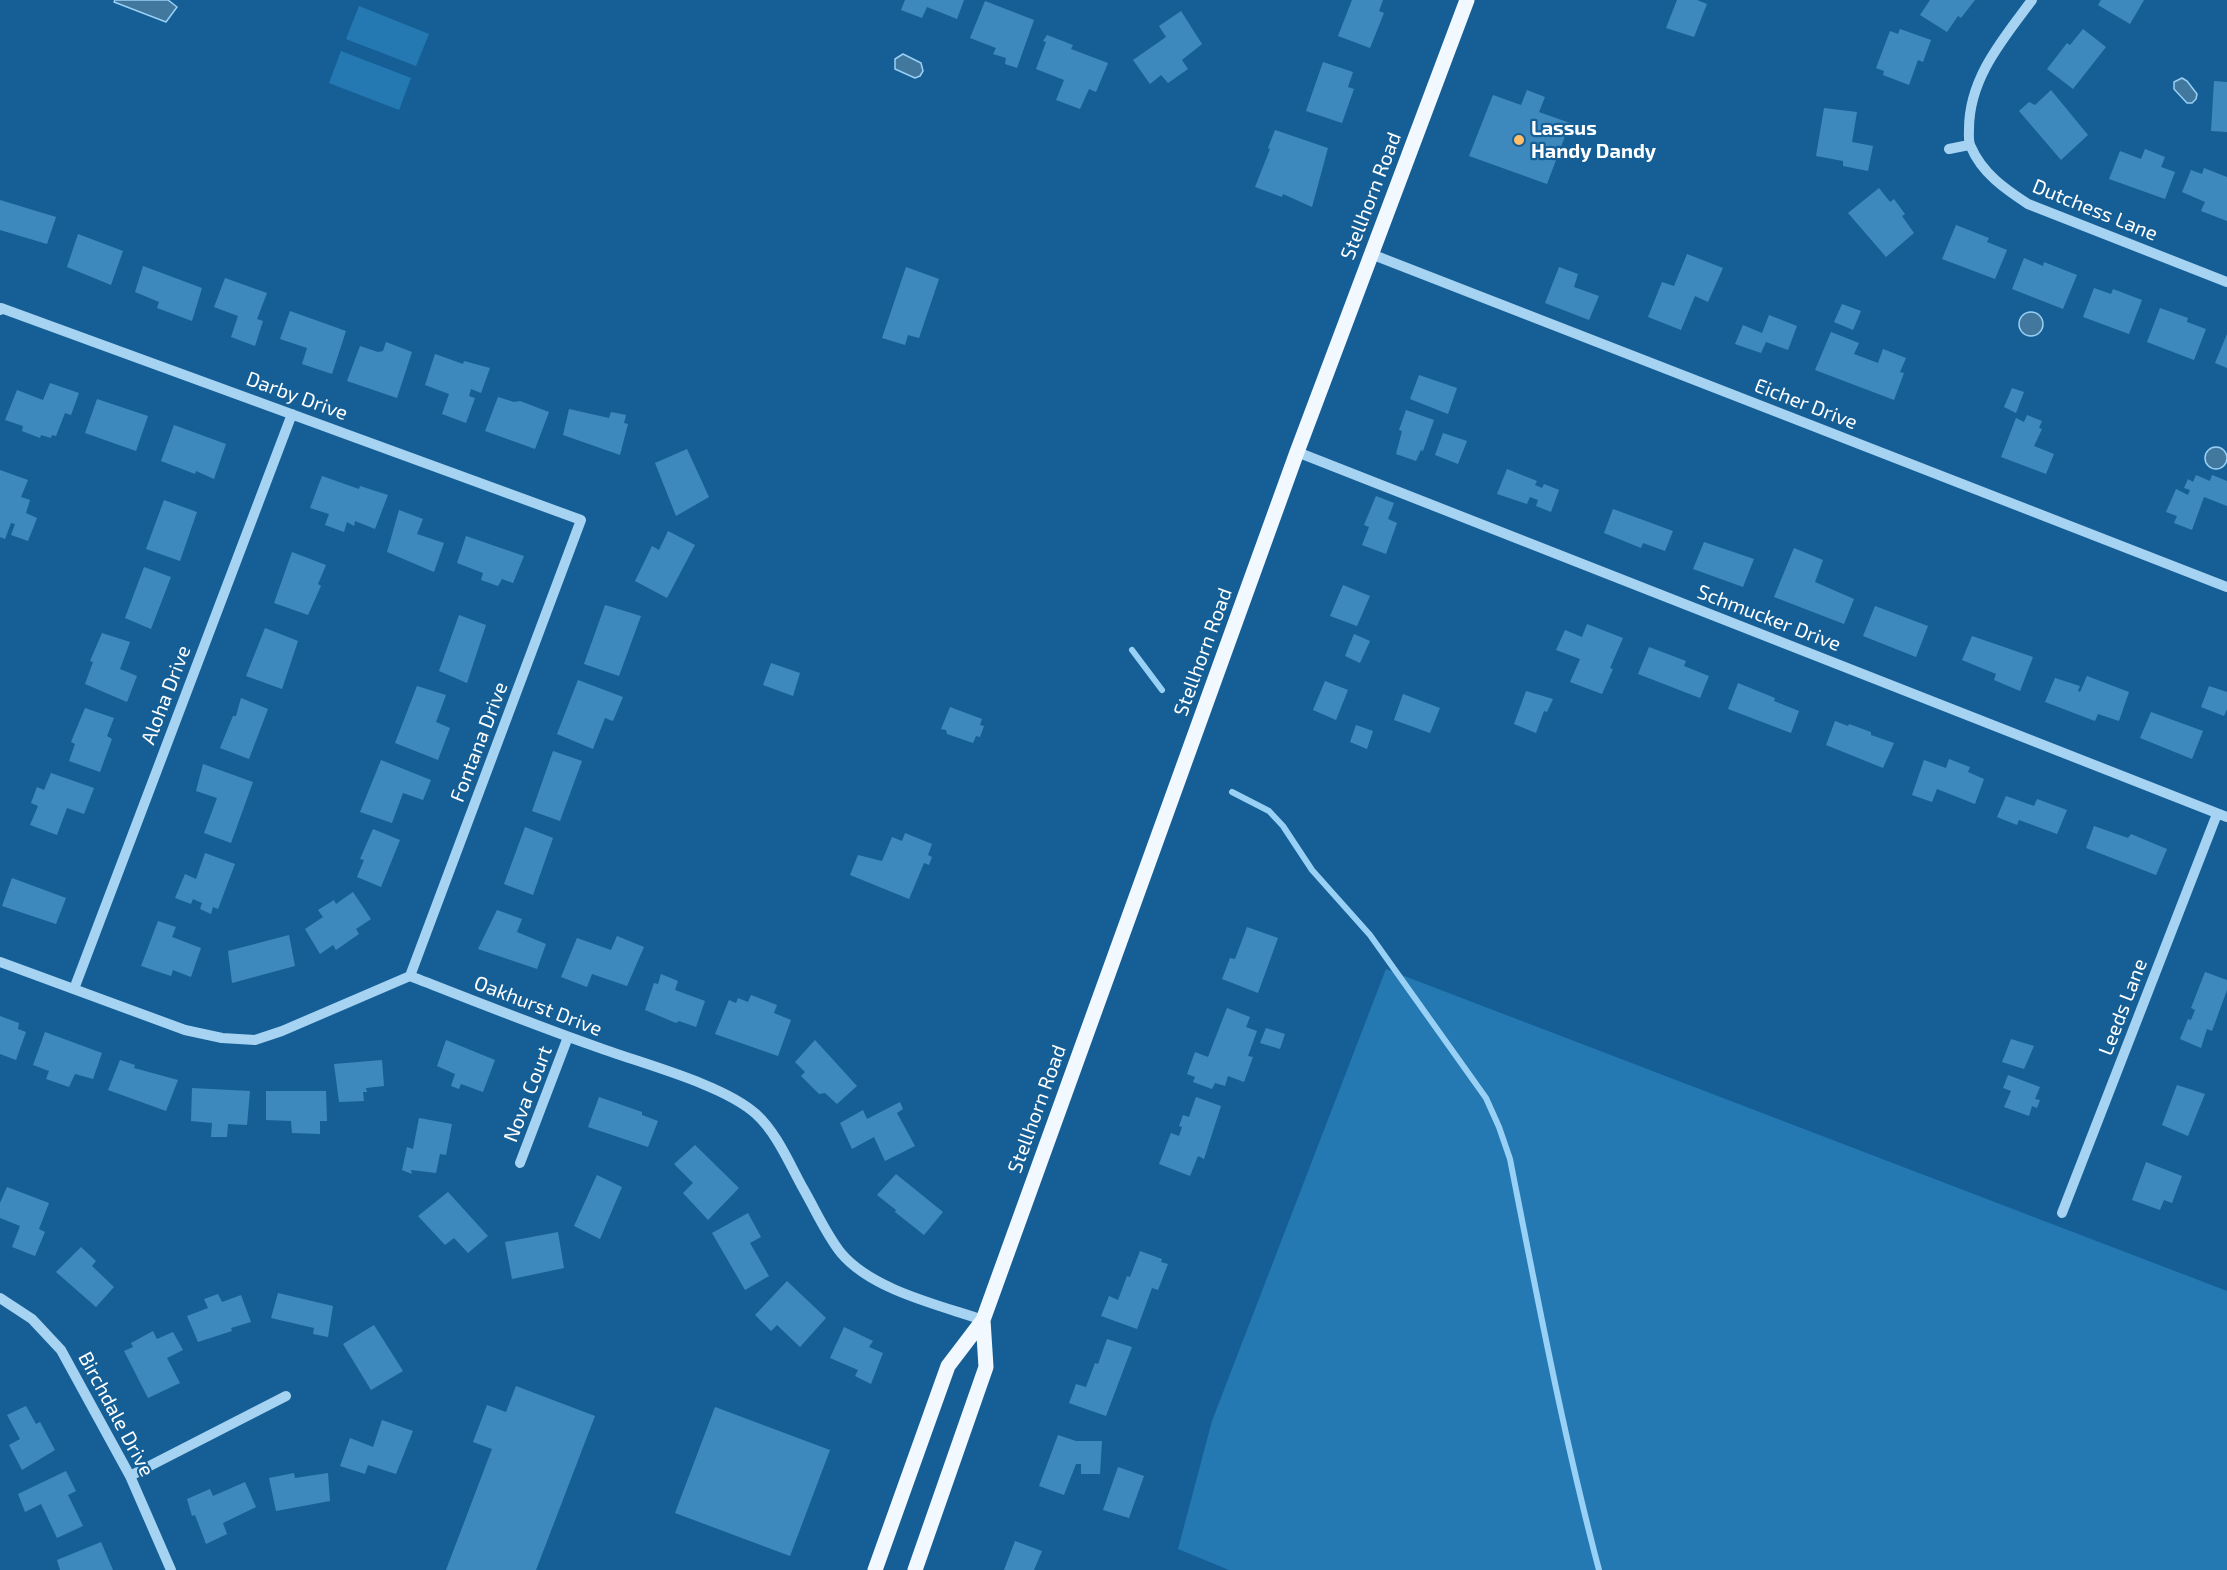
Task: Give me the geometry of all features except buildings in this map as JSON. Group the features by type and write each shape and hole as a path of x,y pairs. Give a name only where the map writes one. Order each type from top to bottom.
{"main road":[{"name":"Stellhorn Road","path":"875,1570 948,1366 983,1320 1297,452 1467,0"},
{"name":"Stellhorn Road","path":"915,1570 986,1367 983,1320"}],"street":[{"path":"1949,149 1969,145 1969,114 1977,85 1992,54 2032,0"},
{"name":"Dutchess Lane","path":"1969,145 1984,170 2004,189 2028,204 2227,282"},
{"name":"Eicher Drive","path":"1371,254 2227,587"},
{"name":"Darby Drive","path":"0,309 581,520"},
{"name":"Aloha Drive","path":"74,989 292,414"},
{"name":"Schmucker Drive","path":"1297,452 2222,816"},
{"name":"Fontana Drive","path":"410,976 581,520"},
{"name":"Leeds Lane","path":"2062,1213 2222,816"},
{"path":"0,962 185,1030 222,1038 255,1040 282,1031 410,976"},
{"name":"Oakhurst Drive","path":"410,976 568,1037 706,1086 756,1114 774,1137 829,1235 843,1254 868,1275 891,1288 983,1320"},
{"name":"Nova Court","path":"520,1163 568,1037"},
{"name":"Birchdale Drive","path":"0,1298 32,1319 61,1350 130,1476 171,1570"},
{"path":"130,1476 286,1396"}],"shaded area":[{"path":"115,0 168,0 177,7 166,22 114,2"},
{"path":"359,6 429,34 416,66 346,39"},
{"path":"341,51 411,78 399,110 329,83"},
{"path":"903,54 921,63 923,71 920,76 915,78 895,69 895,59"},
{"path":"2182,78 2197,94 2192,103 2187,103 2174,89 2174,82"},
{"path":"2031,312 2039,316 2043,324 2039,332 2031,336 2023,332 2019,324 2023,316"},
{"path":"2216,447 2224,450 2227,458 2224,466 2216,469 2208,466 2205,458 2208,450"},
{"path":"1386,969 2227,1291 2227,1570 1229,1570 1178,1549 1212,1421"}],"waterway":[{"path":"1132,650 1162,690"},
{"path":"1232,792 1269,811 1283,826 1312,870 1370,935 1486,1098 1510,1159 1562,1416 1599,1570"}],"place":[{"name":"Lassus Handy Dandy","path":"1519,140"}]}
